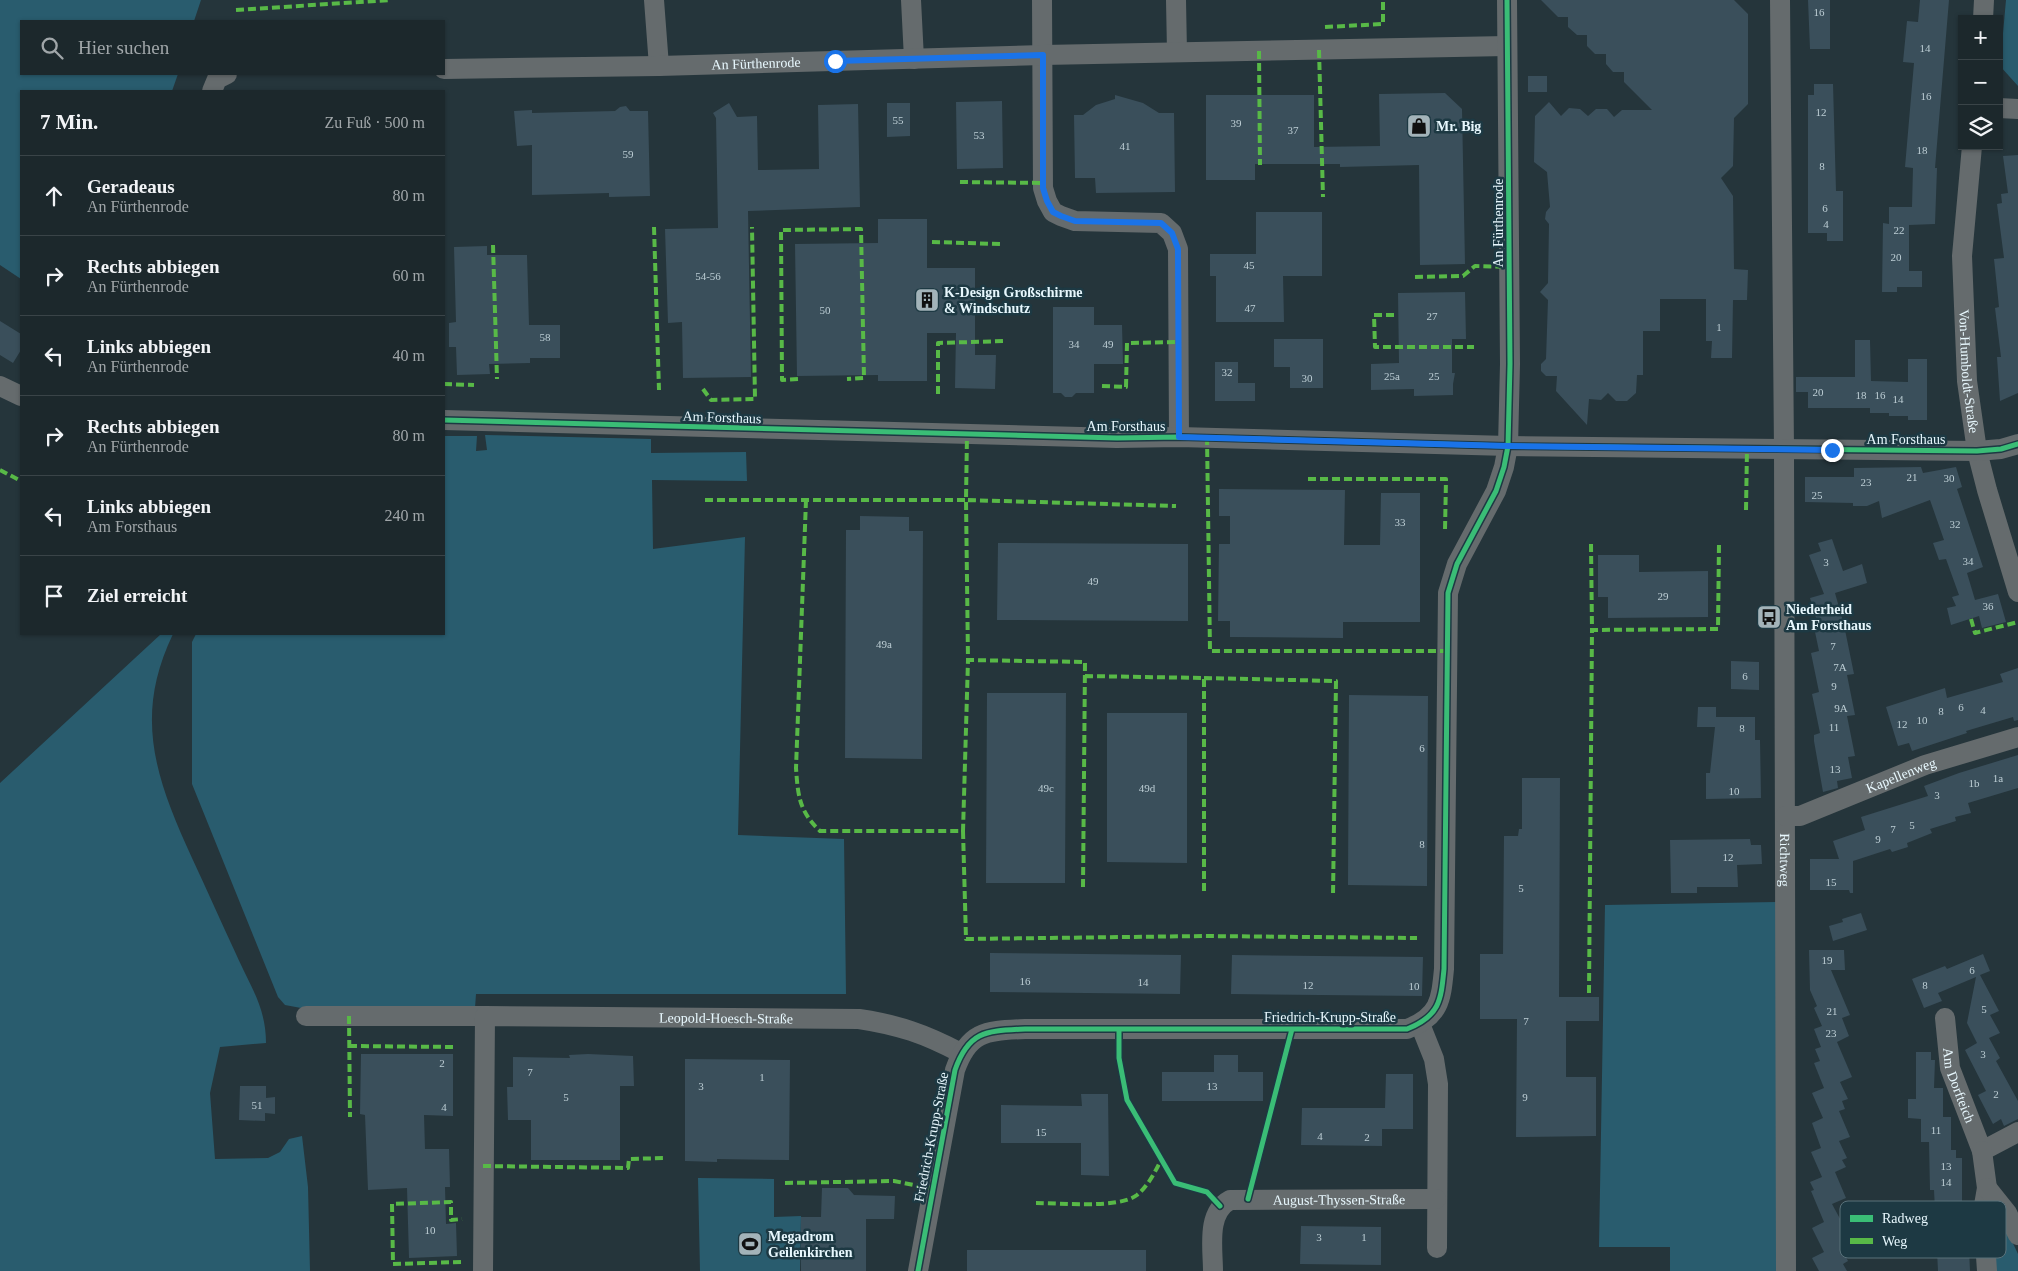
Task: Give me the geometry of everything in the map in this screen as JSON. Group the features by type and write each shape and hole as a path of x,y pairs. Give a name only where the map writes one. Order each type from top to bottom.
{"street":[{"path":"654,0 660,66"},
{"path":"911,0 914,59"},
{"path":"1042,0 1043,188 1047,201 1053,212 1075,221 1161,223 1172,233 1178,249 1179,437"},
{"path":"1176,0 1177,52"},
{"name":"An Fürthenrode","path":"1507,0 1510,355 1508,446"},
{"path":"1780,0 1784,450"},
{"path":"1983,15 1984,0"},
{"name":"An Fürthenrode","path":"445,69 660,66 1043,55 1507,46"},
{"path":"212,90 218,79 226,75"},
{"path":"2003,108 2018,109"},
{"name":"Von-Humboldt-Straße","path":"1972,150 1962,256 1967,381 1977,451 2018,592"},
{"path":"0,386 20,396"},
{"name":"Am Forsthaus","path":"445,420 1117,438 1179,437 1508,446 1977,451 2018,444"},
{"path":"1437,1248 1438,1084 1434,1059 1420,1024 1441,999 1444,969 1448,593 1457,564 1496,491 1504,467 1508,446"},
{"name":"Richtweg","path":"1784,450 1786,1271"},
{"name":"Kapellenweg","path":"1785,816 1800,816 1925,765 2018,737"},
{"name":"Leopold-Hoesch-Straße","path":"306,1016 858,1019 890,1024 929,1036 961,1053"},
{"path":"483,1271 485,1016"},
{"name":"Am Dorfteich","path":"1945,1018 1950,1068 1982,1151 1987,1188 1985,1201"},
{"name":"Friedrich-Krupp-Straße","path":"918,1271 955,1070 961,1053 980,1034 992,1031 1110,1029 1407,1028 1420,1024"},
{"path":"1982,1151 2018,1132"},
{"path":"1987,1188 1997,1201"},
{"name":"August-Thyssen-Straße","path":"1213,1271 1215,1215 1222,1204 1230,1200 1436,1199"},
{"path":"2006,1212 2018,1235"},
{"name":"Am Dorfteich","path":"1985,1258 1986,1271"}],"shaded area":[{"path":"0,0 201,0 194,20 20,20 20,75 178,75 172,90 20,90 20,278 0,265"},
{"path":"2006,0 2018,0 2018,86 2003,69 2003,33"},
{"path":"485,435 651,439 651,453 746,452 747,481 652,480 653,549 745,537 738,835 844,839 846,994 476,994 475,1008 301,1008 285,1005 278,997 192,784 192,642 196,635 445,635 445,436 477,436 476,451 487,450"},
{"path":"160,635 173,635 161,664 154,693 152,721 154,748 160,774 179,829 256,997 265,1030 266,1043 220,1047 210,1093 215,1159 268,1158 280,1152 289,1139 302,1136 308,1187 310,1271 0,1271 0,783"},
{"path":"1776,902 1776,1271 1670,1271 1670,1247 1599,1247 1605,905"},
{"name":"Megadrom Geilenkirchen","path":"698,1178 774,1179 774,1217 801,1216 800,1271 700,1271"},
{"path":"2006,1228 2018,1254 2018,1271 1993,1271 1993,1258 2006,1258"}],"building":[{"path":"1541,0 1734,0 1748,14 1748,104 1734,118 1733,166 1721,178 1733,196 1734,269 1748,270 1747,300 1733,300 1732,358 1711,358 1712,341 1706,341 1706,299 1660,299 1660,331 1643,331 1643,375 1637,375 1636,393 1627,401 1616,401 1608,393 1601,400 1589,399 1587,425 1556,391 1557,376 1546,376 1541,371 1541,364 1546,359 1548,300 1540,292 1548,283 1549,224 1545,219 1546,212 1550,207 1547,172 1534,162 1535,116 1549,102 1561,116 1569,108 1580,109 1588,116 1596,109 1607,109 1614,117 1622,110 1652,110 1624,82 1624,72 1613,72 1606,64 1606,54 1595,54 1587,46 1587,35 1577,35 1568,27 1568,17 1558,17"},
{"path":"1808,0 1830,0 1830,49 1810,49"},
{"path":"1920,0 1949,0 1935,168 1937,168 1935,224 1909,225 1909,271 1922,271 1922,287 1897,287 1897,292 1882,292 1883,223 1889,224 1889,207 1912,207 1913,168 1905,167 1914,63 1903,62 1907,21 1918,22"},
{"path":"1528,76 1547,76 1547,92 1528,92"},
{"path":"1814,84 1833,84 1836,191 1843,191 1843,241 1827,241 1827,233 1808,233 1808,95 1814,95"},
{"path":"1445,93 1462,109 1465,264 1420,265 1419,165 1340,167 1340,164 1255,164 1255,180 1206,180 1206,95 1314,95 1314,147 1380,146 1379,94"},
{"path":"1115,95 1143,103 1159,113 1174,113 1175,192 1096,193 1095,178 1075,178 1074,115 1083,115 1096,105 1115,99"},
{"path":"1002,101 1003,168 957,169 956,102"},
{"path":"729,103 737,117 757,116 758,170 819,169 818,105 858,104 860,207 748,211 751,377 683,378 682,322 668,323 665,229 718,228 716,118 713,113"},
{"path":"887,103 910,103 910,136 887,137"},
{"path":"626,106 630,111 648,111 650,196 609,197 609,193 532,195 532,145 517,146 514,111 532,110 532,113 615,111 620,107"},
{"path":"2018,155 2018,393 2000,401 1997,357 2001,357 1995,308 1999,307 1994,259 2004,258 1997,204 2002,203 2001,194 2008,193 2003,156"},
{"path":"1256,212 1322,212 1322,276 1283,276 1284,322 1216,322 1216,276 1210,276 1210,254 1256,254"},
{"path":"878,219 927,219 927,268 975,268 975,355 996,355 995,389 955,388 956,333 927,333 927,381 878,381 878,375 797,376 795,244 878,243"},
{"path":"487,246 487,255 527,255 529,325 560,325 560,358 530,358 530,363 489,364 490,374 457,375 456,347 449,347 449,323 456,322 454,247"},
{"path":"1465,292 1466,339 1452,339 1452,373 1455,373 1453,395 1414,396 1414,389 1371,390 1371,364 1399,363 1398,293"},
{"path":"1053,307 1094,307 1094,325 1122,325 1123,364 1094,364 1094,393 1076,393 1072,397 1065,397 1061,393 1053,393"},
{"path":"0,321 20,333 20,352 13,363 0,355"},
{"path":"1274,339 1323,339 1323,388 1290,388 1290,367 1274,367"},
{"path":"1855,340 1870,340 1871,381 1908,382 1908,359 1927,359 1927,420 1908,420 1908,416 1889,416 1889,413 1870,413 1870,408 1808,408 1808,392 1796,392 1796,377 1855,377"},
{"path":"1215,362 1238,362 1238,383 1255,383 1255,401 1215,401"},
{"path":"1921,467 1923,473 1956,467 1962,487 1957,489 1983,567 1967,573 1975,600 1998,594 2006,622 1982,628 1979,616 1951,625 1947,608 1956,606 1952,597 1959,595 1946,559 1939,560 1933,543 1944,540 1930,500 1882,518 1879,501 1867,506 1853,506 1853,503 1805,502 1805,477 1854,477 1854,468"},
{"path":"1219,489 1345,490 1344,545 1380,545 1381,493 1420,493 1420,622 1343,622 1343,638 1230,637 1230,621 1218,621 1219,544 1230,544 1230,516 1219,516"},
{"path":"860,516 909,517 909,531 923,531 922,759 845,758 846,530 860,530"},
{"path":"1832,539 1843,571 1862,564 1867,583 1835,593 1854,674 1847,675 1855,715 1847,716 1855,756 1848,757 1852,778 1837,781 1838,788 1823,792 1814,741 1814,735 1820,733 1812,694 1819,692 1811,653 1819,651 1815,632 1820,631 1810,598 1824,594 1809,555 1821,551 1818,543"},
{"path":"998,543 1188,544 1188,621 997,620"},
{"path":"1598,555 1639,555 1639,572 1708,571 1708,617 1608,618 1608,597 1598,597"},
{"path":"1731,661 1759,662 1759,690 1731,689"},
{"path":"2018,668 2018,720 2014,721 2013,717 1966,731 1967,733 1912,751 1909,743 1898,746 1886,707 1945,688 1947,698 2003,682 2000,674"},
{"path":"987,693 1066,693 1065,883 986,883"},
{"path":"1349,695 1428,696 1427,886 1348,885"},
{"path":"1698,707 1716,707 1716,717 1755,717 1755,740 1760,740 1761,798 1706,799 1706,773 1710,773 1715,727 1697,727"},
{"path":"1107,713 1187,713 1187,863 1107,862"},
{"path":"2018,755 2018,788 1968,803 1971,813 1955,817 1956,821 1930,829 1932,833 1907,843 1908,847 1892,852 1890,849 1853,861 1853,893 1850,893 1849,890 1810,890 1810,859 1839,859 1833,841 1865,830 1861,817 1928,796 1924,786"},
{"path":"1522,778 1560,778 1559,997 1599,997 1599,1021 1566,1021 1566,1077 1596,1077 1596,1136 1516,1137 1517,1019 1480,1019 1480,954 1503,954 1504,836 1518,836 1519,829 1522,829"},
{"path":"1750,839 1751,845 1761,845 1762,864 1737,865 1738,887 1697,887 1697,893 1671,893 1670,840"},
{"path":"1861,913 1867,930 1833,941 1829,926 1843,922 1842,919"},
{"path":"1809,950 1844,950 1845,970 1831,970 1850,1015 1842,1018 1849,1036 1837,1042 1852,1077 1840,1082 1848,1099 1842,1101 1845,1109 1839,1111 1850,1137 1839,1141 1847,1158 1842,1160 1846,1167 1835,1172 1846,1198 1832,1204 1840,1219 1840,1258 1846,1258 1848,1261 1843,1264 1847,1271 1819,1271 1812,1258 1824,1252 1812,1228 1824,1222 1811,1191 1814,1190 1810,1182 1822,1177 1811,1152 1821,1148 1812,1123 1823,1118 1812,1093 1824,1088 1814,1063 1820,1061 1815,1049 1821,1047 1814,1029 1822,1026 1814,1008 1817,1006 1810,990"},
{"path":"990,953 1181,955 1180,994 990,992"},
{"path":"1983,954 1990,971 1980,975 1999,1011 1990,1015 2000,1033 1989,1038 2000,1058 1996,1061 2018,1101 2018,1119 2004,1126 2001,1119 1993,1124 1978,1095 1986,1091 1965,1050 1977,1043 1967,1023 1976,977 1938,993 1942,1001 1924,1008 1912,979 1945,966 1947,969"},
{"path":"1232,955 1423,957 1422,996 1231,994"},
{"path":"1916,1052 1931,1052 1931,1060 1935,1060 1934,1088 1943,1088 1943,1117 1951,1117 1951,1150 1956,1150 1956,1158 1962,1158 1962,1201 1935,1201 1934,1190 1930,1190 1929,1142 1921,1142 1921,1119 1908,1118 1908,1099 1916,1099"},
{"path":"361,1054 453,1054 453,1116 424,1115 425,1149 449,1149 450,1187 445,1187 446,1224 456,1223 457,1256 409,1258 407,1188 368,1190 365,1115 360,1114"},
{"path":"569,1055 633,1056 634,1086 620,1086 620,1160 531,1160 531,1120 508,1120 507,1087 513,1087 513,1057 570,1058"},
{"path":"1214,1055 1238,1055 1238,1072 1263,1072 1263,1101 1162,1101 1162,1072 1214,1072"},
{"path":"685,1059 790,1060 789,1160 717,1159 717,1162 685,1161"},
{"path":"1386,1074 1413,1074 1413,1129 1382,1129 1382,1146 1301,1145 1302,1108 1385,1108"},
{"path":"240,1086 266,1086 266,1098 275,1097 275,1114 265,1113 265,1121 239,1120"},
{"path":"1081,1094 1108,1094 1109,1176 1081,1175 1081,1143 1001,1143 1001,1105 1082,1106"},
{"path":"822,1188 848,1188 854,1195 895,1196 894,1219 866,1219 866,1271 801,1271 801,1217 821,1217"},
{"path":"1301,1226 1381,1227 1381,1265 1300,1264"},
{"path":"967,1250 1146,1250 1146,1271 967,1271"},
{"path":"1937,1258 1969,1258 1970,1271 1938,1271"}],"marked path":[{"path":"236,10 391,0"},
{"path":"1325,27 1383,24 1383,0"},
{"path":"1319,50 1323,197"},
{"path":"1259,51 1260,165"},
{"path":"960,182 1043,183"},
{"path":"654,227 659,390"},
{"path":"703,389 711,400 755,399 752,227"},
{"path":"798,379 782,380 781,230 861,229 864,378 847,379"},
{"path":"932,242 1000,244"},
{"path":"493,245 497,379"},
{"path":"1415,277 1463,276 1475,266 1510,267"},
{"path":"1394,315 1374,315 1375,347 1474,347"},
{"path":"938,394 938,343 1005,341"},
{"path":"1102,386 1126,387 1127,343 1179,342"},
{"path":"445,384 474,385"},
{"path":"705,500 966,500 967,434"},
{"path":"1207,437 1210,651 1446,651"},
{"path":"1746,510 1747,449"},
{"path":"0,470 20,480"},
{"path":"1308,479 1446,479 1445,530"},
{"path":"806,500 796,768 798,787 804,810 820,831 963,831 968,660"},
{"path":"1083,887 1085,662 968,660 966,500 1176,506"},
{"path":"1591,544 1592,630 1718,629 1719,543"},
{"path":"1971,619 1975,633 2018,622"},
{"path":"1589,993 1592,630"},
{"path":"1085,676 1204,678 1204,891"},
{"path":"1204,678 1336,681 1333,896"},
{"path":"963,831 966,939 1204,936 1417,938"},
{"path":"349,1016 350,1117"},
{"path":"349,1046 457,1047"},
{"path":"483,1166 628,1168 629,1159 666,1158"},
{"path":"1036,1203 1103,1204 1128,1199 1137,1195 1145,1187 1161,1160"},
{"path":"785,1183 894,1181 933,1189"},
{"path":"461,1262 393,1264 392,1204 451,1202 451,1220 462,1219"}],"cycle path":[{"path":"918,1271 955,1070 966,1047 981,1035 990,1032 1025,1029 1407,1029 1426,1018 1437,1006 1442,990 1444,969 1448,593 1457,564 1496,491 1504,467 1508,446 1510,364 1507,0"},
{"path":"445,420 1117,438 1179,437 1508,446 1977,451 2001,449 2018,444"},
{"path":"1119,1029 1119,1058 1127,1100 1175,1183 1207,1192 1220,1206"},
{"path":"1248,1199 1292,1029"}],"place":[{"name":"Mr. Big","path":"1419,126"},
{"name":"K-Design Großschirme & Windschutz","path":"927,300"},
{"name":"Niederheid Am Forsthaus","path":"1769,617"},
{"name":"Megadrom Geilenkirchen","path":"750,1244"}],"route":[{"path":"835,61 1043,55 1043,188 1053,212 1075,221 1161,223 1172,233 1178,249 1179,437 1508,446 1832,450"}]}
